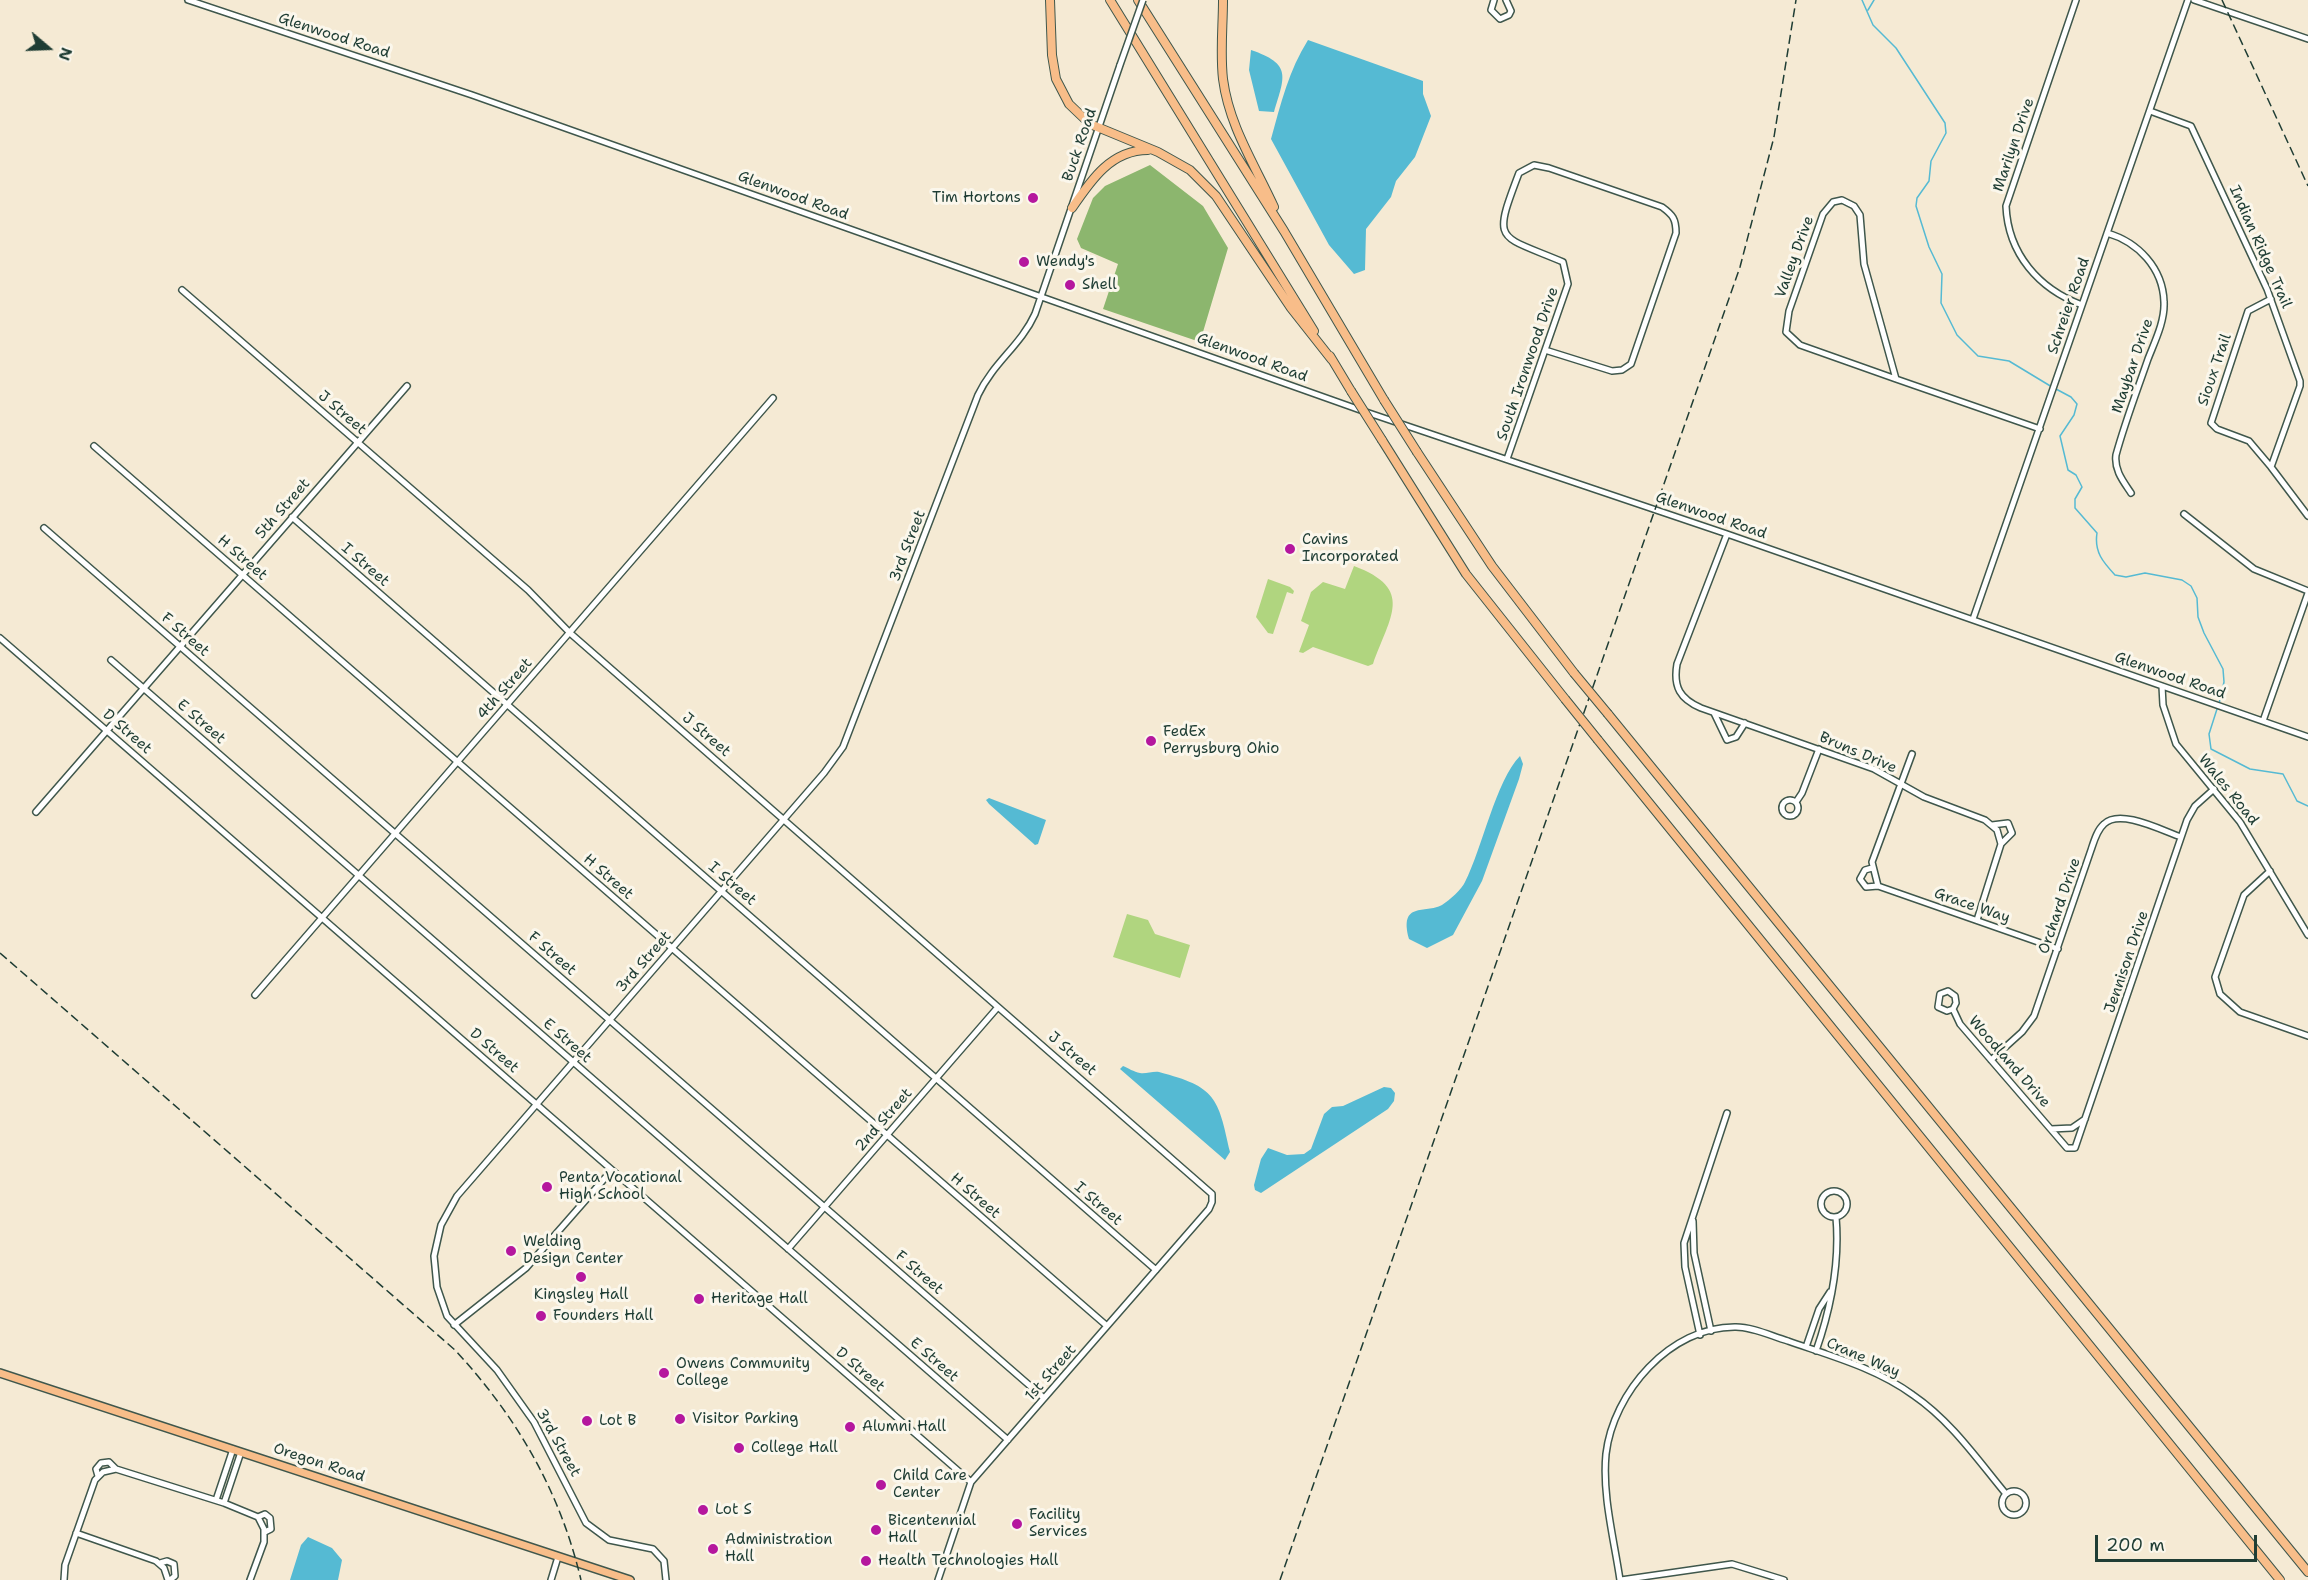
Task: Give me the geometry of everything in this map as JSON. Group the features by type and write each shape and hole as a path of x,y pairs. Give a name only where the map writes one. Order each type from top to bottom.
{"highway":[{"path":"1050,0 1052,55 1056,79 1080,117 1098,128 1158,152 1190,170 1216,196 1291,308 1332,360"},
{"path":"1110,0 1466,574 1598,740 2280,1580"},
{"path":"1138,0 1284,231 1384,400 1492,566 1574,673 2308,1572"},
{"path":"1222,0 1221,52 1227,100 1242,142 1284,231"},
{"path":"1072,208 1103,167 1120,156 1136,151 1158,152"}],"main road":[{"name":"Oregon Road","path":"0,1372 630,1580"}],"street":[{"name":"Glenwood Road","path":"188,0 481,98 1041,297 2308,737"},
{"name":"Buck Road","path":"1041,297 1143,0"},
{"path":"1494,0 1491,10 1500,19 1509,15 1511,11 1506,0"},
{"name":"Marilyn Drive","path":"2076,0 2006,206 2011,234 2028,267 2048,288 2082,305"},
{"name":"Schreier Road","path":"1973,619 2188,0"},
{"path":"2194,0 2308,39"},
{"name":"Indian Ridge Trail","path":"2150,111 2191,126 2271,299 2300,386 2271,467"},
{"name":"South Ironwood Drive","path":"1507,459 1568,284 1563,262 1512,241 1503,231 1503,217 1519,173 1534,165 1549,168 1662,207 1676,220 1676,233 1631,364 1622,370 1612,371 1545,350"},
{"name":"Valley Drive","path":"1896,379 1864,264 1860,215 1851,203 1838,201 1828,207 1818,226 1789,311 1786,324 1788,336 1808,348 1896,379 2040,429"},
{"name":"Maybar Drive","path":"2107,233 2127,240 2146,256 2159,282 2164,302 2157,334 2116,454 2115,463 2120,478 2131,494"},
{"name":"J Street","path":"182,290 528,590 570,633 1200,1181 1213,1198"},
{"name":"3rd Street","path":"666,1580 664,1561 653,1549 609,1540 586,1523 556,1460 529,1413 491,1363 454,1324 444,1309 435,1275 435,1246 441,1225 456,1196 784,819 843,747 978,395 988,376 1026,333 1041,297"},
{"name":"Sioux Trail","path":"2271,299 2248,311 2211,423 2217,429 2248,441 2271,467"},
{"name":"5th Street","path":"36,812 406,386"},
{"name":"4th Street","path":"255,995 773,398"},
{"name":"H Street","path":"94,446 1107,1326"},
{"path":"2271,467 2308,516"},
{"path":"2184,514 2254,568 2308,592 2263,721"},
{"name":"I Street","path":"292,517 1156,1270"},
{"name":"F Street","path":"44,528 1044,1398"},
{"name":"Bruns Drive","path":"1727,534 1675,672 1677,689 1683,698 1714,713 1874,769 1939,804 1992,825 2003,822 2011,826 2011,837 2001,844 1977,920"},
{"name":"D Street","path":"0,638 971,1482"},
{"name":"E Street","path":"111,660 1008,1440"},
{"name":"Wales Road","path":"2162,686 2165,715 2176,744 2240,822 2308,936"},
{"path":"1714,713 1727,740 1736,737 1744,723"},
{"path":"1796,802 1802,793 1819,749"},
{"path":"1872,867 1865,870 1860,879 1866,886 1878,886 1872,867 1877,846 1912,754"},
{"name":"Jennison Drive","path":"2073,1149 2086,1118 2181,837 2195,806 2214,789"},
{"name":"Orchard Drive","path":"1991,1060 2022,1032 2034,1016 2091,850 2103,824 2112,819 2125,818 2181,837"},
{"path":"1992,825 1999,833 2001,844"},
{"path":"2270,871 2244,895 2215,977 2220,994 2240,1012 2308,1036"},
{"name":"Grace Way","path":"1878,886 2058,949"},
{"name":"2nd Street","path":"788,1249 999,1006"},
{"name":"Woodland Drive","path":"1953,1009 1960,1024 2067,1148 2073,1149"},
{"path":"1705,1333 1684,1255 1685,1238 1727,1113"},
{"name":"Woodland Drive","path":"2050,1129 2072,1128 2086,1118"},
{"path":"454,1324 526,1268 612,1170"},
{"path":"1834,1191 1843,1194 1847,1203 1843,1214 1836,1217 1826,1215 1821,1204 1824,1196 1834,1191"},
{"name":"1st Street","path":"938,1580 971,1482 1209,1209 1213,1198"},
{"path":"1694,1213 1694,1253 1705,1333"},
{"path":"1816,1351 1830,1310 1830,1292 1838,1246 1836,1217"},
{"path":"1806,1347 1819,1309 1830,1292"},
{"name":"Crane Way","path":"1705,1333 1742,1327 1870,1370 1913,1394 1955,1432 2006,1494"},
{"path":"1705,1333 1665,1354 1643,1374 1619,1409 1613,1425 1606,1454 1606,1480 1620,1580 1732,1564 1784,1580"},
{"path":"216,1500 233,1449"},
{"path":"224,1503 241,1452"},
{"path":"64,1580 65,1565 98,1476 107,1470 116,1469 216,1500 258,1517 265,1532 250,1580"},
{"name":"Crane Way","path":"2011,1491 2021,1493 2026,1502 2022,1512 2013,1515 2005,1511 2002,1502 2006,1494 2011,1491"},
{"path":"258,1517 265,1514 270,1518 271,1529 265,1532"},
{"path":"76,1533 160,1563 166,1561 174,1564 175,1576 169,1580 160,1563"},
{"path":"551,1580 558,1557"}],"green space":[{"path":"1150,165 1203,206 1228,248 1200,342 1103,309 1118,264 1081,248 1077,239 1093,198 1105,186"},
{"path":"1354,566 1385,584 1391,594 1393,606 1391,618 1373,664 1368,666 1313,647 1303,653 1299,652 1309,625 1301,621 1311,592 1323,582 1345,589"},
{"path":"1268,579 1290,587 1294,591 1293,594 1287,592 1273,634 1268,633 1256,617"},
{"path":"1127,914 1148,920 1155,934 1190,945 1180,978 1113,957"}],"water":[{"path":"1308,40 1423,81 1423,94 1431,116 1415,157 1396,181 1391,197 1366,229 1365,270 1354,274 1329,245 1271,139 1291,75"},
{"path":"1251,50 1273,61 1282,73 1281,89 1274,112 1259,111 1249,70"},
{"path":"1520,756 1523,764 1519,779 1482,881 1453,935 1427,948 1409,939 1407,927 1411,914 1442,905 1463,885 1504,781"},
{"path":"989,798 1046,820 1038,844 1035,845 989,804 986,800"},
{"path":"1123,1066 1140,1073 1159,1072 1178,1077 1203,1089 1217,1106 1222,1118 1230,1152 1225,1160 1120,1069"},
{"path":"1384,1087 1391,1088 1395,1093 1394,1101 1388,1109 1261,1193 1255,1190 1254,1185 1261,1159 1268,1148 1287,1155 1304,1154 1311,1149 1324,1114 1332,1107 1343,1106"},
{"path":"308,1537 332,1548 342,1560 338,1580 290,1580 301,1545"}],"waterway":[{"path":"1862,0 1873,25 1896,48 1945,123 1946,133 1931,161 1929,181 1917,198 1916,206 1929,247 1942,274 1941,303 1957,335 1978,356 2009,361 2052,387"},
{"path":"1868,10 1874,0"},
{"path":"2056,389 2071,397 2077,404 2074,415 2060,436 2068,470 2076,475 2082,487 2075,499 2075,508 2097,533 2098,551 2115,575 2126,577 2145,573 2182,580 2191,586 2197,598 2198,617 2204,633 2223,669 2224,682 2219,704"},
{"path":"2217,709 2209,734 2211,749 2250,769 2283,774 2297,801 2308,806"}],"railway":[{"path":"1280,1580 1740,267 1774,137 1796,0"},
{"path":"2222,0 2308,186"},
{"path":"0,953 455,1350 498,1402 533,1457 561,1516 581,1580"}],"place":[{"name":"Tim Hortons","path":"1033,198"},
{"name":"Wendy's","path":"1024,262"},
{"name":"Shell","path":"1070,285"},
{"name":"Cavins Incorporated","path":"1290,549"},
{"name":"FedEx Perrysburg Ohio","path":"1151,741"},
{"name":"Penta Vocational High School","path":"547,1187"},
{"name":"Welding Design Center","path":"511,1251"},
{"name":"Kingsley Hall","path":"581,1277"},
{"name":"Heritage Hall","path":"699,1299"},
{"name":"Founders Hall","path":"541,1316"},
{"name":"Owens Community College","path":"664,1373"},
{"name":"Visitor Parking","path":"680,1419"},
{"name":"Lot B","path":"587,1421"},
{"name":"Alumni Hall","path":"850,1427"},
{"name":"College Hall","path":"739,1448"},
{"name":"Child Care Center","path":"881,1485"},
{"name":"Lot S","path":"703,1510"},
{"name":"Facility Services","path":"1017,1524"},
{"name":"Bicentennial Hall","path":"876,1530"},
{"name":"Administration Hall","path":"713,1549"},
{"name":"Health Technologies Hall","path":"866,1561"}]}
